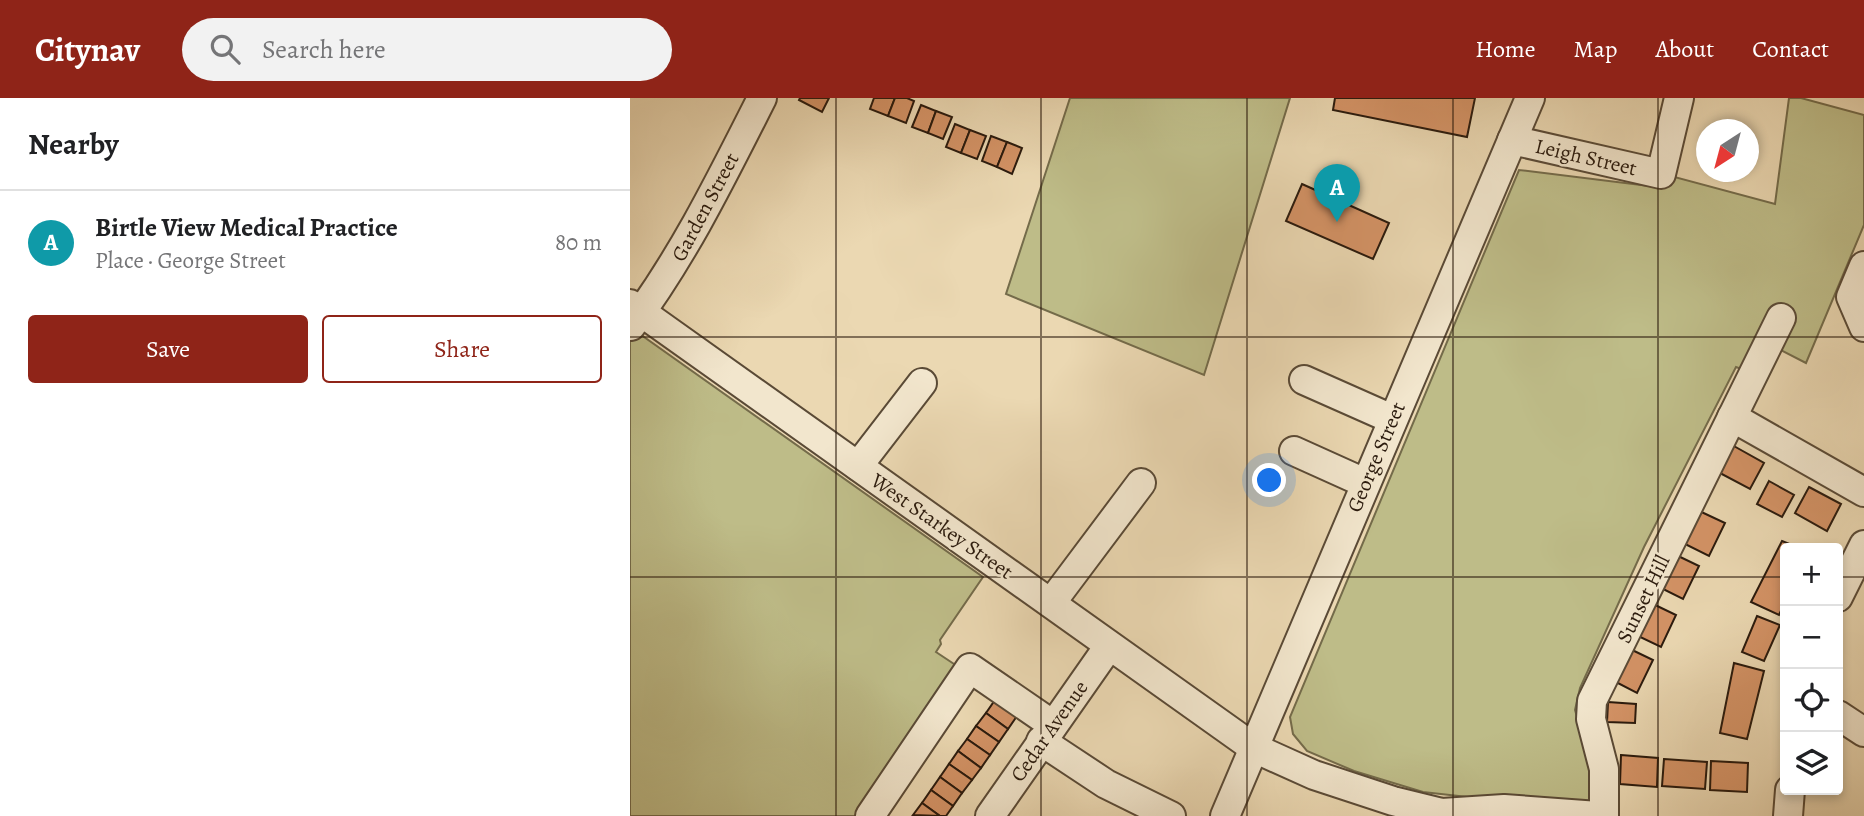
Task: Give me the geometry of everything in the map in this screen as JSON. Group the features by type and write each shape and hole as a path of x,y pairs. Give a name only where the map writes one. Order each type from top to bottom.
{"street":[{"name":"Garden Street","path":"634,314 661,285 693,234 762,98"},
{"name":"George Street","path":"1225,816 1530,98"},
{"name":"Leigh Street","path":"1511,140 1661,174 1679,98"},
{"path":"1864,266 1851,297 1864,327"},
{"name":"West Starkey Street","path":"634,314 858,467 1254,748 1391,809 1442,813 1503,812 1598,816"},
{"name":"Sunset Hill","path":"1604,816 1604,769 1591,719 1592,701 1781,318"},
{"path":"1304,380 1392,419"},
{"path":"858,467 922,383"},
{"path":"1732,417 1864,492"},
{"path":"1294,452 1365,483"},
{"path":"1051,603 1141,483"},
{"path":"1843,587 1864,545"},
{"name":"Cedar Avenue","path":"990,816 1110,646"},
{"path":"870,816 970,668 1106,784 1125,806 1171,816"},
{"path":"1843,718 1864,732"},
{"path":"1788,816 1790,795"}],"shaded area":[{"path":"1070,98 1290,98 1204,375 1006,294"},
{"path":"1789,98 1801,98 1864,115 1864,225 1806,363 1775,347 1761,376 1736,367 1644,547 1580,688 1575,710 1587,751 1592,792 1585,810 1423,792 1354,771 1307,751 1293,734 1290,717 1519,170 1657,187 1671,176 1775,204"},
{"path":"630,327 983,577 940,640 941,644 936,652 960,668 865,816 630,816"}],"building":[{"path":"829,98 822,112 799,100"},
{"path":"874,98 895,98 888,116 870,109"},
{"path":"895,98 914,101 906,123 888,116"},
{"path":"1335,98 1475,98 1467,137 1333,110"},
{"path":"921,105 936,111 928,133 912,127"},
{"path":"936,111 952,117 943,139 928,133"},
{"path":"955,124 970,130 961,153 946,147"},
{"path":"970,130 986,136 977,159 961,153"},
{"path":"991,136 1007,142 997,167 982,161"},
{"path":"1007,142 1022,148 1012,174 997,167"},
{"path":"1302,184 1389,223 1373,259 1286,221"},
{"path":"1732,445 1764,463 1750,489 1718,472"},
{"path":"1769,481 1794,495 1782,517 1757,504"},
{"path":"1809,487 1841,504 1827,531 1795,513"},
{"path":"1695,509 1725,523 1709,556 1679,541"},
{"path":"1780,545 1779,615 1751,602"},
{"path":"1674,554 1699,566 1683,599 1659,587"},
{"path":"1651,603 1676,615 1661,647 1636,635"},
{"path":"1757,616 1780,625 1764,661 1742,652"},
{"path":"1628,648 1653,660 1637,693 1612,680"},
{"path":"1734,663 1764,671 1747,739 1720,733"},
{"path":"995,700 1017,716 1008,729 986,713"},
{"path":"1608,702 1636,704 1635,723 1607,722"},
{"path":"986,713 1008,729 999,742 976,726"},
{"path":"976,726 999,742 990,755 967,739"},
{"path":"967,739 990,755 981,768 958,751"},
{"path":"958,751 981,768 972,780 949,764"},
{"path":"1621,755 1658,758 1657,787 1620,784"},
{"path":"1664,759 1707,762 1705,789 1662,786"},
{"path":"1711,761 1748,763 1747,792 1710,790"},
{"path":"949,764 972,780 962,793 940,777"},
{"path":"940,777 962,793 953,806 931,790"},
{"path":"931,790 953,806 946,816 940,816 922,803"},
{"path":"922,803 940,816 913,815"}],"place":[{"name":"Birtle View Medical Practice","path":"1337,222"}]}
